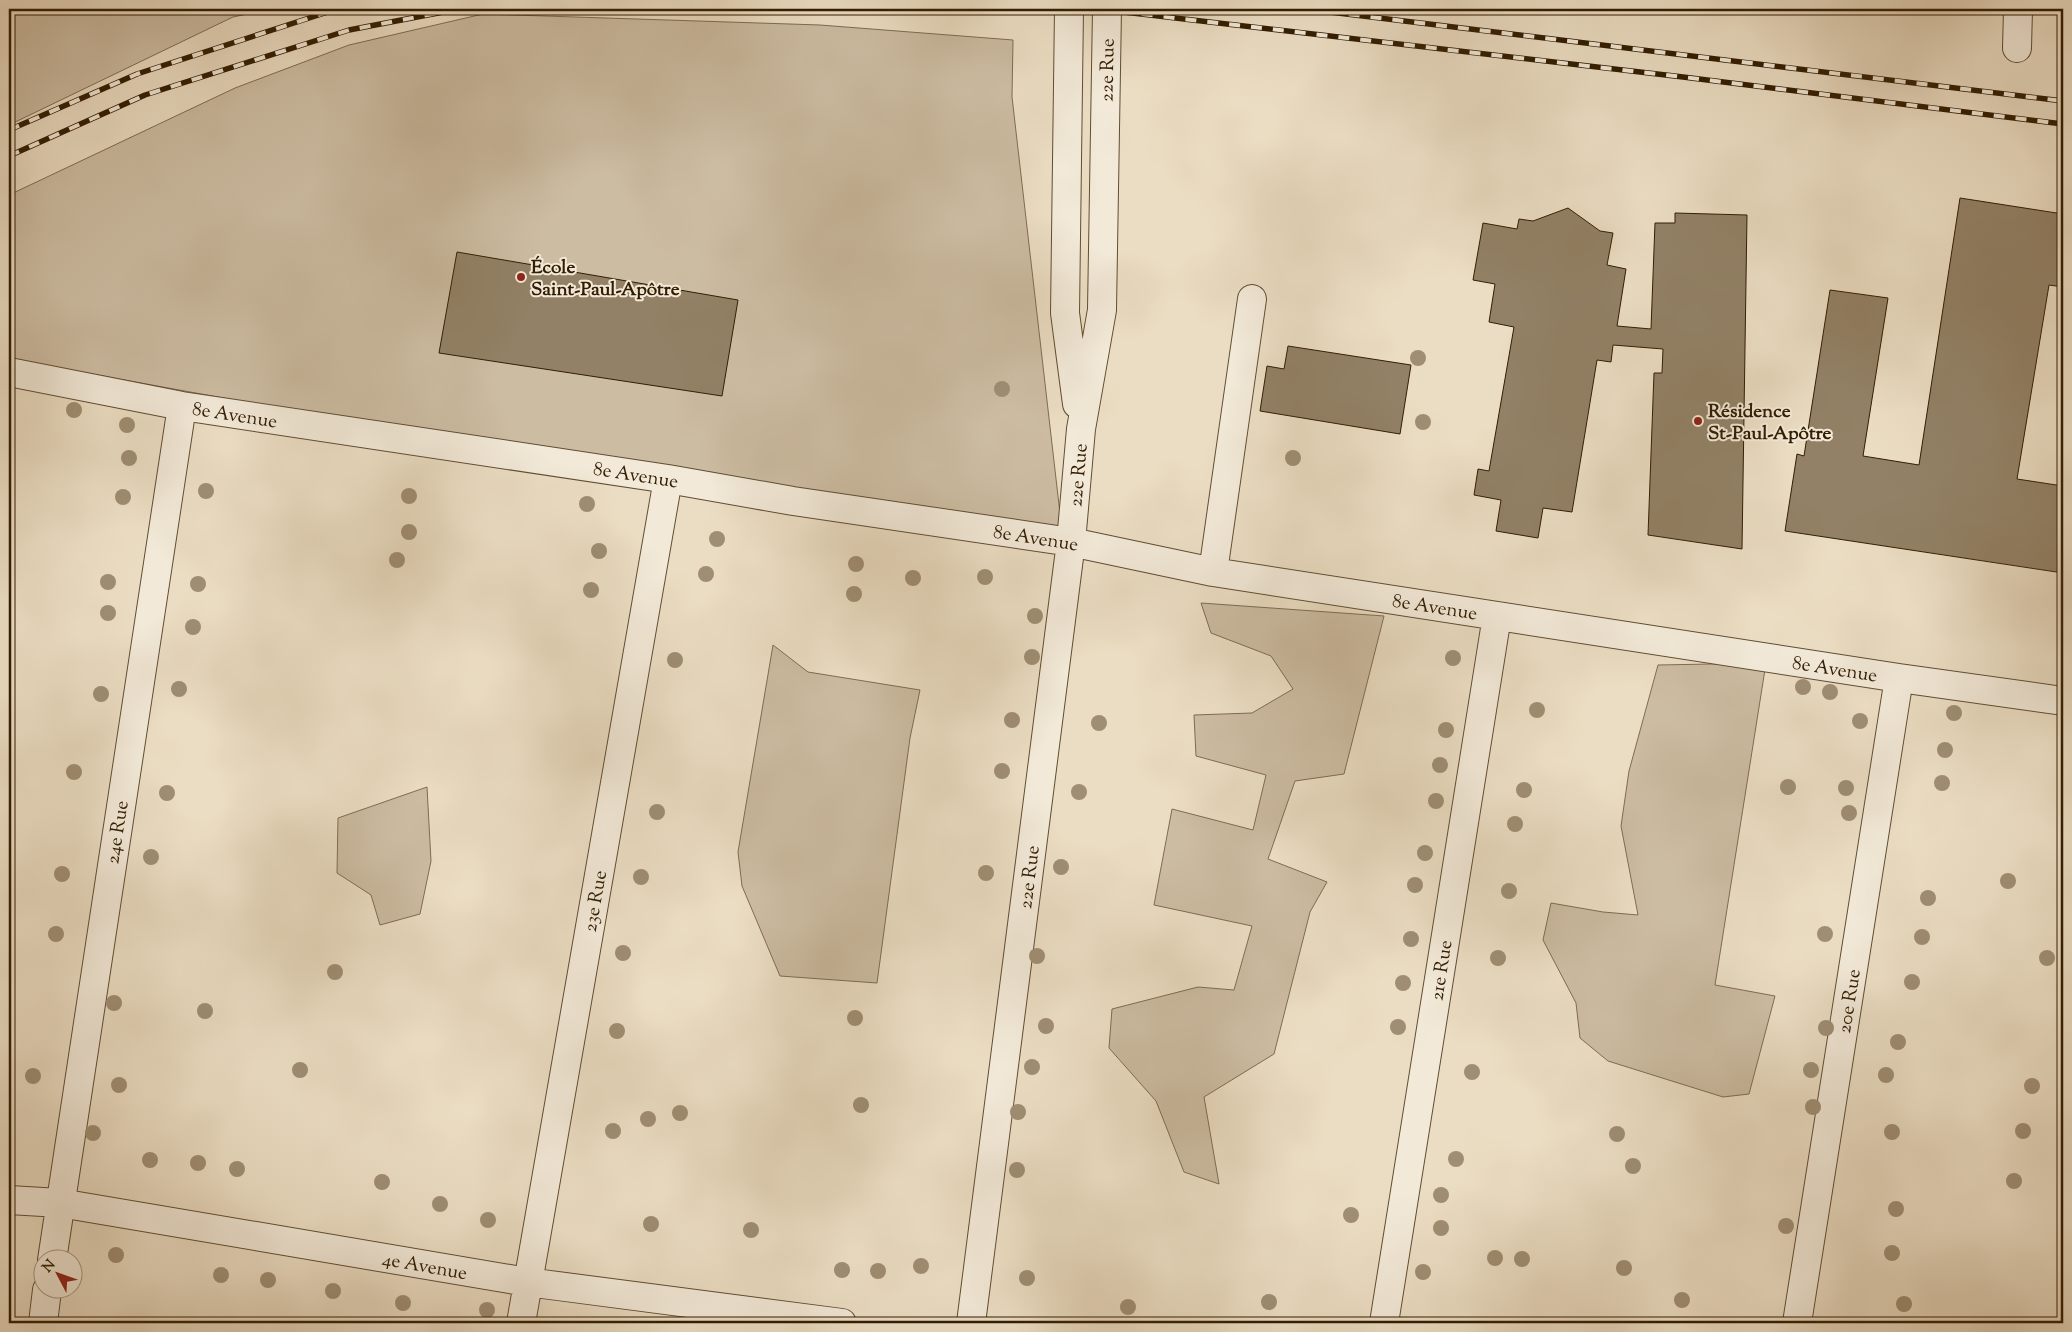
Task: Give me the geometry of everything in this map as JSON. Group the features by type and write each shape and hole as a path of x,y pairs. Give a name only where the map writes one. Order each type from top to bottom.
{"street":[{"name":"22e Rue","path":"1069,9 1065,313 1081,429"},
{"name":"22e Rue","path":"971,1323 1071,542 1081,429 1102,310 1106,9"},
{"path":"2017,48 2018,9"},
{"path":"1213,572 1252,299"},
{"name":"8e Avenue","path":"9,372 182,406 668,479 793,501 1071,542 1213,572 2063,702"},
{"name":"24e Rue","path":"53,1250 182,406"},
{"name":"23e Rue","path":"521,1323 668,479"},
{"name":"21e Rue","path":"1384,1323 1497,616"},
{"name":"20e Rue","path":"1797,1323 1899,678"},
{"name":"4e Avenue","path":"9,1200 60,1203 527,1282 842,1323"},
{"path":"43,1323 46,1300"}],"shaded area":[{"path":"9,9 271,9 233,17 9,125"},
{"name":"École Saint-Paul-Apôtre","path":"483,14 820,25 1013,40 1012,97 1061,522 1071,542 668,479 9,359 9,195 235,88 349,45"},
{"path":"1201,603 1384,616 1344,774 1295,781 1268,859 1327,882 1310,912 1274,1054 1204,1097 1219,1184 1184,1172 1156,1101 1109,1048 1112,1009 1198,987 1234,990 1252,926 1154,905 1172,809 1253,830 1266,775 1196,756 1194,715 1252,713 1293,689 1271,656 1211,633"},
{"path":"773,645 808,672 920,690 910,738 877,983 780,976 742,886 738,852"},
{"path":"1766,663 1715,985 1775,996 1749,1094 1723,1097 1608,1061 1580,1038 1576,1003 1543,940 1551,903 1603,912 1638,915 1621,826 1629,771 1658,665"},
{"path":"427,787 431,861 420,914 380,925 371,895 337,873 338,818"}],"building":[{"path":"1960,198 2063,214 2063,287 2049,285 2017,479 2063,486 2063,573 1785,531 1797,454 1804,456 1830,290 1888,298 1863,456 1919,465"},
{"name":"Résidence St-Paul-Apôtre","path":"1568,208 1600,231 1613,233 1607,265 1626,269 1617,326 1651,329 1655,223 1675,223 1675,213 1747,215 1742,549 1648,535 1654,373 1662,373 1663,349 1613,345 1611,362 1597,360 1572,512 1543,508 1538,538 1496,531 1501,500 1474,495 1478,469 1489,471 1514,327 1489,322 1495,284 1473,280 1483,223 1517,229 1519,219 1533,221"},
{"path":"457,252 738,300 722,396 439,353"},
{"path":"1288,346 1411,365 1400,434 1260,411 1267,366 1284,369"}],"railway":[{"path":"9,130 137,74 337,9"},
{"path":"9,156 145,95 349,30 459,9"},
{"path":"1098,9 1683,77 2063,124"},
{"path":"1305,9 2063,101"}],"place":[{"name":"École Saint-Paul-Apôtre","path":"521,277"},
{"name":"Résidence St-Paul-Apôtre","path":"1698,421"}]}
